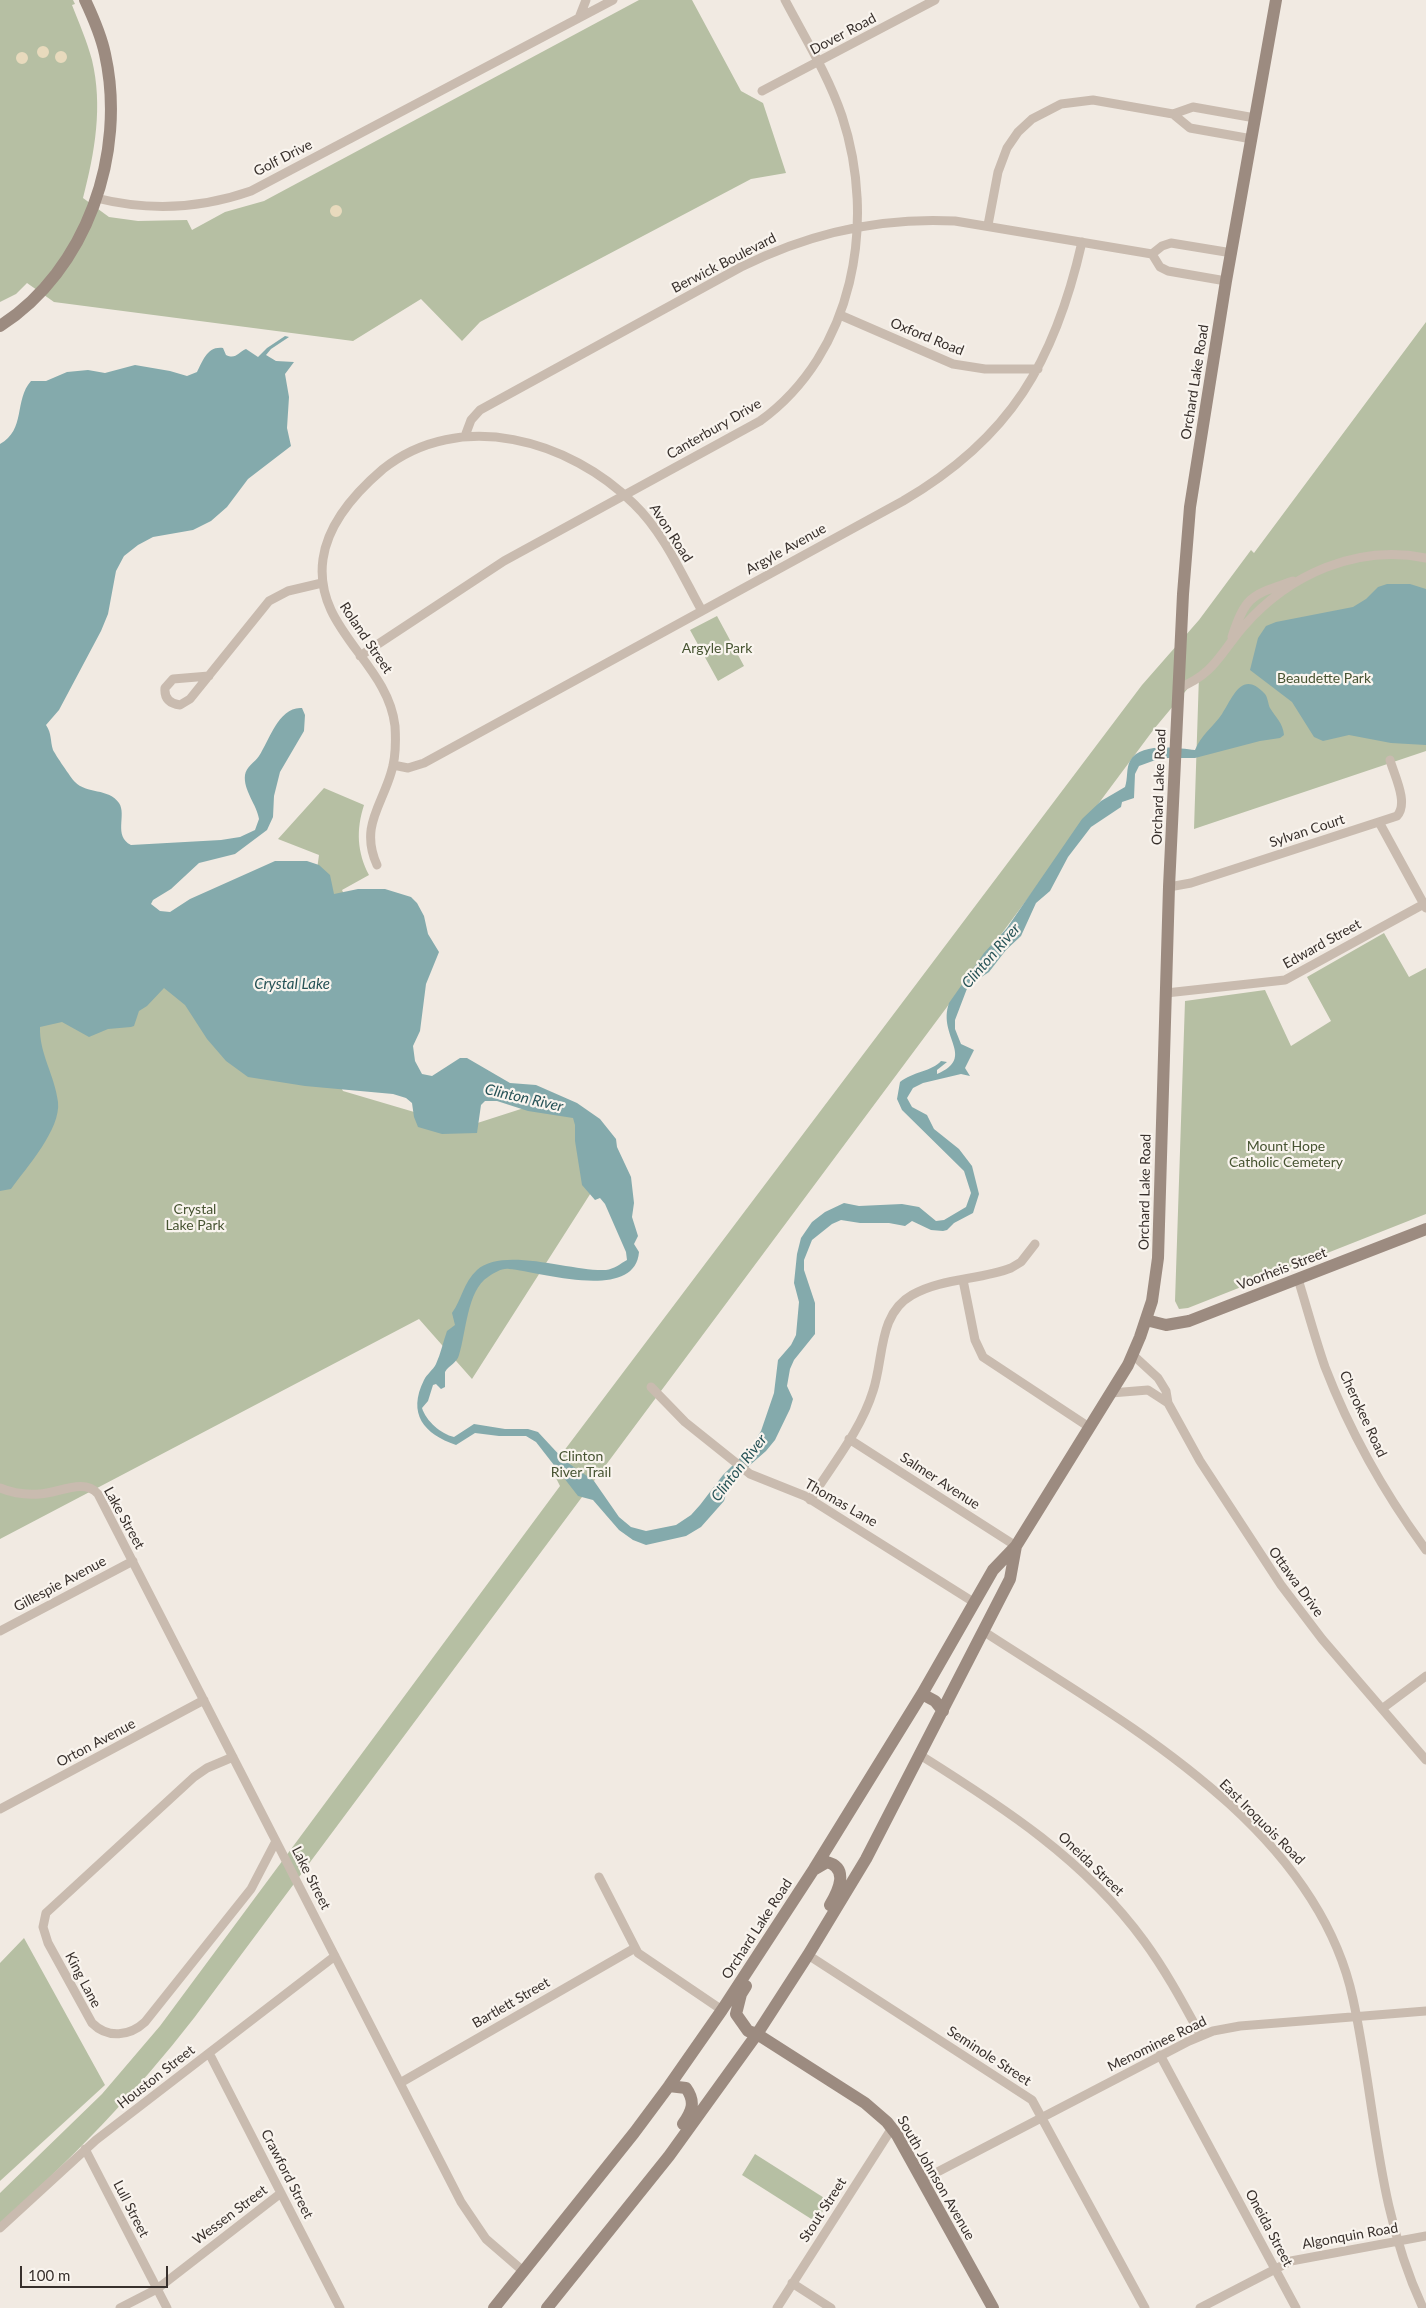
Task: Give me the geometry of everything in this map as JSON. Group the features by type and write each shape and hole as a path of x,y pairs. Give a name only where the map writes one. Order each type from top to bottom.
{"main road":[{"path":"0,326 31,303 57,274 83,232 96,198 107,151 110,87 104,49 85,0"},
{"name":"Orchard Lake Road","path":"494,2308 634,2133 722,2010 797,1896 922,1694 993,1570 1016,1546 1111,1393 1133,1355 1146,1320 1156,1279 1158,1258 1169,887 1178,688 1190,507 1226,282 1276,0"},
{"name":"Voorheis Street","path":"1146,1320 1166,1325 1188,1322 1425,1232"},
{"name":"Orchard Lake Road","path":"552,2306 669,2156 757,2034 808,1955 866,1859 943,1711 1010,1579 1016,1546"},
{"path":"922,1694 935,1701 943,1711"},
{"path":"808,1955 806,1942 840,1885 841,1876 834,1864 827,1862 814,1869"},
{"name":"South Johnson Avenue","path":"797,1896 796,1909 741,1994 736,2014 742,2026 748,2031 757,2034 865,2103 892,2128 993,2308"},
{"path":"619,2220 622,2203 691,2113 693,2103 686,2088 669,2086"}],"street":[{"path":"578,18 586,0"},
{"name":"Golf Drive","path":"96,198 129,204 182,206 214,202 251,190 613,0"},
{"name":"Canterbury Drive","path":"360,656 477,577 624,494 746,429 774,411 811,372 825,349 840,315 850,280 857,226 856,176 850,146 837,102 785,0"},
{"name":"Dover Road","path":"762,91 935,0"},
{"path":"988,225 998,172 1007,148 1025,125 1046,110 1066,102 1093,100 1173,114 1193,107 1255,118"},
{"path":"1173,114 1190,128 1252,139"},
{"name":"Berwick Boulevard","path":"465,436 471,420 480,410 734,271 797,243 857,226 926,220 988,225 1152,254"},
{"name":"Argyle Avenue","path":"393,765 408,768 424,763 903,501 944,475 994,429 1019,398 1038,369 1066,305 1082,242"},
{"path":"1226,282 1168,271 1160,267 1152,254 1162,246 1171,243 1232,253"},
{"name":"Oxford Road","path":"840,315 952,364 985,369 1038,369"},
{"name":"Avon Road","path":"465,436 514,440 555,451 588,467 624,494 643,513 658,534 702,612"},
{"name":"Roland Street","path":"377,866 370,844 371,824 393,765 396,738 392,709 379,681 332,616 322,583 323,559 332,529 343,510 386,468 416,450 451,438 465,436"},
{"path":"1231,643 1236,624 1252,596 1307,576 1333,564 1361,556 1398,554 1426,558"},
{"path":"1178,688 1205,675 1260,609 1307,576"},
{"path":"208,676 173,679 165,688 166,699 175,705 185,704 270,602 288,591 322,583"},
{"name":"Sylvan Court","path":"1169,887 1191,883 1397,816 1402,807 1390,760"},
{"path":"1379,822 1425,906"},
{"name":"Edward Street","path":"1166,993 1285,980 1425,906"},
{"path":"810,1500 862,1418 873,1391 885,1332 894,1310 906,1298 920,1290 1011,1268 1021,1262 1035,1244"},
{"name":"Cherokee Road","path":"1298,1279 1323,1361 1347,1417 1380,1481 1426,1550"},
{"path":"963,1280 975,1340 983,1357 1089,1427"},
{"name":"Ottawa Drive","path":"1133,1355 1156,1374 1166,1391 1168,1403 1217,1489 1276,1578 1322,1639 1426,1760"},
{"name":"Thomas Lane","path":"650,1388 685,1422 750,1474 810,1500 904,1556 975,1603"},
{"name":"Ottawa Drive","path":"1111,1393 1148,1390 1157,1394 1168,1403"},
{"name":"Salmer Avenue","path":"849,1439 1016,1546"},
{"name":"Lake Street","path":"0,1488 23,1494 41,1494 77,1486 88,1487 98,1494 472,2221 486,2239 523,2271"},
{"name":"Gillespie Avenue","path":"0,1631 133,1561"},
{"name":"East Iroquois Road","path":"983,1631 1141,1734 1212,1790 1265,1840 1302,1883 1328,1926 1345,1967 1357,2018 1379,2165 1397,2241 1423,2308"},
{"path":"1383,1708 1426,1676"},
{"name":"Orton Avenue","path":"0,1809 204,1700"},
{"name":"Oneida Street","path":"920,1755 1024,1822 1092,1881 1144,1941 1201,2036"},
{"name":"King Lane","path":"233,1757 208,1768 194,1777 46,1913 44,1927 46,1939 92,2024 103,2031 116,2034 134,2030 145,2022 251,1889 276,1841"},
{"path":"599,1877 635,1948 646,1960 722,2010"},
{"name":"Bartlett Street","path":"400,2082 635,1948"},
{"name":"Seminole Street","path":"808,1955 1029,2098 1042,2117 1145,2308"},
{"name":"Houston Street","path":"0,2228 85,2149 335,1956"},
{"name":"Menominee Road","path":"922,2180 1160,2055 1201,2036 1240,2026 1426,2011"},
{"name":"Crawford Street","path":"209,2053 340,2308"},
{"name":"Oneida Street","path":"1160,2055 1296,2308"},
{"name":"Stout Street","path":"777,2308 892,2128"},
{"name":"Lull Street","path":"85,2149 166,2308"},
{"name":"Wessen Street","path":"120,2308 156,2289 281,2193"},
{"name":"Algonquin Road","path":"1200,2308 1274,2268 1309,2256 1426,2236"},
{"path":"792,2283 831,2308"}],"green space":[{"path":"0,0 73,0 75,4 72,5 92,60 97,94 94,146 83,198 109,217 138,221 187,220 192,230 225,212 264,201 639,0 692,0 741,91 763,103 786,173 751,179 480,322 462,341 421,299 353,341 54,302 27,283 16,294 0,302"},
{"path":"1426,322 1426,751 1194,829 1199,675 1154,729 194,2018 149,2073 102,2125 0,2223 0,2193 102,2094 160,2026 560,1486 551,1468 1142,685 1199,620 1251,550 1254,553"},
{"name":"Argyle Park","path":"717,616 744,666 718,681 690,630"},
{"name":"Crystal Lake Park","path":"324,788 364,805 361,814 359,841 362,858 369,875 342,890 379,967 300,1010 343,1091 465,1127 552,1099 617,1152 472,1379 419,1319 0,1539 0,1094 18,1016 312,906 319,855 278,839"},
{"name":"Mount Hope Catholic Cemetery","path":"1384,933 1409,977 1426,968 1426,1214 1188,1308 1179,1309 1175,1301 1185,1001 1265,990 1291,1046 1331,1021 1307,977"},
{"path":"24,1938 105,2085 0,2181 0,1963"},
{"path":"755,2154 829,2201 816,2222 742,2175"}],"sand":[{"path":"41,46 45,46 49,52 45,58 41,58 37,54 37,50"},
{"path":"59,51 63,51 67,57 63,63 59,63 55,59 55,55"},
{"path":"20,52 24,52 28,58 24,64 20,64 16,60 16,56"},
{"path":"334,205 338,205 342,211 338,217 334,217 330,213 330,209"}],"water":[{"name":"Crystal Lake","path":"285,336 289,337 271,349 266,355 276,361 294,362 285,374 289,397 287,428 291,446 248,479 227,507 211,521 193,530 153,537 138,545 124,556 116,571 108,614 101,631 59,710 46,725 53,750 70,776 80,786 115,798 119,803 122,813 121,831 126,841 131,845 221,840 240,837 255,830 259,819 246,786 246,772 259,756 281,718 294,709 302,708 305,715 304,731 280,772 274,796 273,817 267,830 235,854 199,863 171,889 153,900 151,904 160,911 170,912 190,899 275,861 307,861 319,865 330,875 334,894 358,889 385,889 411,897 417,903 424,916 428,934 439,952 426,984 420,1031 413,1046 415,1061 422,1074 432,1076 460,1058 467,1058 510,1083 536,1085 577,1103 600,1119 616,1139 617,1147 631,1177 634,1203 632,1217 638,1236 634,1244 639,1252 633,1267 621,1276 603,1280 561,1278 506,1269 488,1277 481,1283 471,1302 458,1358 445,1372 445,1387 441,1389 436,1384 433,1385 428,1401 422,1408 427,1418 435,1426 444,1433 454,1437 474,1424 505,1429 528,1429 538,1432 564,1460 594,1481 619,1517 631,1527 646,1531 676,1525 691,1515 723,1475 751,1447 761,1431 774,1393 778,1360 791,1345 796,1335 799,1302 794,1283 797,1254 801,1238 812,1222 825,1212 844,1203 859,1206 902,1204 919,1207 936,1221 944,1220 966,1207 971,1193 964,1171 902,1110 897,1099 900,1082 933,1067 941,1061 947,1062 937,1070 937,1074 949,1067 954,1061 954,1045 948,1026 947,1015 949,1003 984,953 1007,928 1082,819 1101,801 1125,787 1127,770 1130,761 1135,755 1142,751 1160,748 1195,750 1200,740 1222,714 1234,694 1244,685 1250,684 1257,687 1265,694 1270,708 1282,727 1284,735 1280,738 1260,741 1195,758 1161,758 1139,766 1135,774 1134,798 1122,802 1121,807 1091,827 1068,857 1050,891 1036,903 1021,936 1006,950 989,972 968,986 955,1020 955,1029 961,1044 974,1050 965,1068 970,1076 961,1074 923,1083 913,1088 907,1098 912,1107 927,1115 934,1129 959,1149 972,1166 979,1194 973,1213 943,1231 931,1230 912,1221 905,1226 841,1220 832,1224 812,1240 804,1260 804,1270 815,1303 815,1334 794,1360 790,1369 787,1386 793,1399 790,1409 775,1440 766,1451 750,1465 727,1491 724,1501 701,1527 686,1536 646,1545 633,1540 619,1530 593,1500 578,1496 536,1442 526,1436 499,1436 475,1433 456,1445 427,1429 418,1413 419,1392 424,1380 436,1364 447,1331 455,1325 452,1313 469,1280 477,1270 489,1263 503,1260 521,1260 592,1270 606,1270 627,1260 626,1252 605,1204 600,1198 595,1200 582,1185 573,1118 528,1111 497,1101 485,1101 481,1105 477,1133 442,1134 418,1127 412,1103 406,1098 393,1094 305,1086 248,1077 226,1061 207,1039 185,1005 164,988 147,1006 139,1011 134,1026 131,1027 108,1029 89,1037 62,1022 40,1027 42,1046 58,1102 57,1113 49,1136 34,1159 11,1189 0,1191 0,444 8,438 17,423 23,397 31,381 46,381 67,372 88,370 105,373 135,365 187,376 197,372 206,355 213,349 223,348 226,355 232,357 246,349 258,357 267,348"},
{"path":"1387,584 1410,584 1426,589 1426,745 1391,743 1349,735 1323,741 1314,737 1292,702 1250,670 1258,638 1266,626 1276,622 1353,607 1366,599 1378,587"}],"park label":[{"name":"Beaudette Park","path":"1324,678"},
{"name":"Clinton River Trail","path":"581,1464"}],"water label":[{"name":"Clinton River","path":"991,956"},
{"name":"Clinton River","path":"524,1098"},
{"name":"Clinton River","path":"739,1468"}]}
